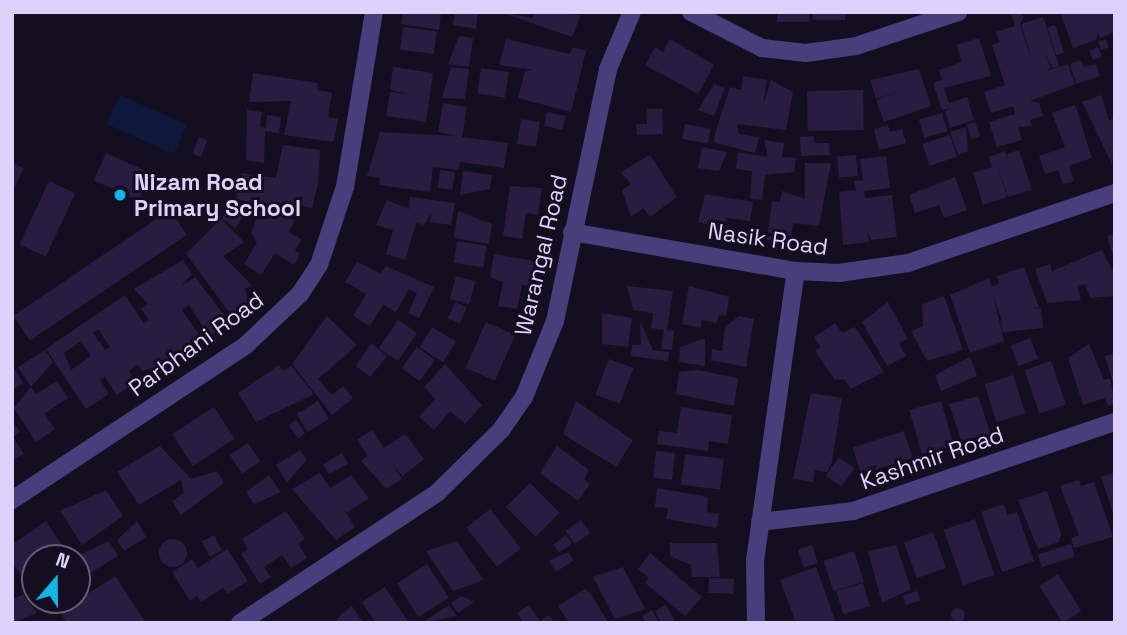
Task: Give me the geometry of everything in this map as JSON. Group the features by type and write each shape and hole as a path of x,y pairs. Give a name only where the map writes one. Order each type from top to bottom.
{"street":[{"name":"Parbhani Road","path":"12,500 246,345 300,294 319,265 345,187 374,12"},
{"name":"Warangal Road","path":"240,623 437,493 501,430 542,358 608,69 632,12"},
{"path":"691,12 762,48 806,53 856,47 957,12"},
{"name":"Nasik Road","path":"572,232 796,271 908,263 1115,193"},
{"path":"756,623 760,522 796,271"},
{"name":"Kashmir Road","path":"760,522 853,511 1115,422"}],"water":[{"path":"120,95 187,125 174,154 107,124"}],"building":[{"path":"403,12 441,12 439,30 401,24"},
{"path":"455,12 478,12 476,29 453,25"},
{"path":"500,12 532,18 534,12 581,15 572,37"},
{"path":"777,12 809,12 809,22 777,22"},
{"path":"813,12 845,12 845,20 813,20"},
{"path":"1017,12 1024,16 1020,24 1035,69 1021,24 1043,17 1059,66 1053,68 1045,54 1051,68 1046,71 1068,64 1075,84 1030,101 1039,103 1043,116 1030,120 1032,126 1018,127 1022,140 997,147 989,122 1015,114 1013,106 991,113 984,92 1005,85 992,45 1000,42 996,32 1015,26 1011,14"},
{"path":"1060,12 1113,12 1115,32 1100,38 1098,31 1096,40 1073,48"},
{"path":"1055,25 1064,53 1056,55 1047,27"},
{"path":"403,27 437,31 434,54 400,50"},
{"path":"459,36 473,38 469,67 448,64"},
{"path":"979,38 991,76 944,88 949,103 967,97 974,120 950,128 945,111 951,108 942,110 933,83 942,80 939,70 962,62 956,45"},
{"path":"506,39 570,54 572,47 586,51 571,112 518,98 525,71 533,70 499,65"},
{"path":"670,39 714,65 698,94 645,65 655,47 663,52"},
{"path":"1106,39 1109,48 1101,50 1098,41"},
{"path":"1098,47 1102,56 1093,60 1089,51"},
{"path":"1081,60 1084,67 1096,64 1100,76 1076,84 1070,64"},
{"path":"393,67 433,73 426,122 386,116 390,92 409,94 390,90"},
{"path":"451,67 469,69 465,99 442,98"},
{"path":"481,68 509,72 505,98 477,94"},
{"path":"919,69 931,106 884,122 876,100 900,91 876,99 870,80"},
{"path":"253,73 318,83 317,90 332,93 328,117 338,119 334,142 284,135 291,101 249,102"},
{"path":"743,76 767,80 763,105 771,80 793,92 786,130 737,124 739,134 759,137 755,153 715,143 714,137 730,87 741,90"},
{"path":"714,84 725,88 714,116 698,110"},
{"path":"863,90 864,130 808,131 807,91"},
{"path":"1101,95 1109,120 1115,118 1112,164 1082,102"},
{"path":"443,103 467,107 462,137 508,143 504,168 460,162 458,170 433,167 430,192 379,185 380,178 367,176 380,132 458,136 438,132"},
{"path":"1075,105 1092,158 1069,166 1074,181 1063,184 1058,170 1045,174 1039,156 1065,147 1052,113"},
{"path":"647,109 662,109 663,134 637,135 636,124 647,124"},
{"path":"247,110 262,112 260,127 266,128 267,115 281,117 279,133 265,131 264,163 246,160"},
{"path":"547,112 566,116 563,130 544,126"},
{"path":"942,113 947,131 924,138 919,120"},
{"path":"521,119 540,122 536,147 517,144"},
{"path":"975,122 980,136 972,139 967,125"},
{"path":"685,124 711,129 708,144 682,139"},
{"path":"888,125 890,132 902,129 906,143 879,150 874,129"},
{"path":"966,127 968,151 958,155 950,132"},
{"path":"950,135 957,157 930,166 922,144"},
{"path":"814,136 814,143 829,143 830,155 801,156 800,137"},
{"path":"199,137 207,140 201,157 193,154"},
{"path":"764,140 784,143 782,157 796,158 794,172 765,175 762,200 750,199 752,171 736,169 738,152 768,157"},
{"path":"283,145 320,150 318,184 312,208 279,203 277,214 295,220 289,232 302,240 295,250 300,254 294,265 275,253 261,275 244,264 257,243 251,233 261,207 236,198 241,173 276,178"},
{"path":"702,147 727,152 719,171 698,168"},
{"path":"1019,150 1032,190 1008,197 995,159 1007,197 983,205 973,173 992,167 989,157 1005,151 1008,161 1007,154"},
{"path":"106,153 151,173 139,200 94,180"},
{"path":"650,155 677,197 650,217 643,208 631,217 622,190 631,184 621,172"},
{"path":"856,155 858,176 839,178 837,157"},
{"path":"886,156 890,188 864,191 865,198 892,195 897,237 871,240 867,231 869,242 843,245 839,192 856,190 854,181 863,180 860,159"},
{"path":"12,163 24,168 12,192"},
{"path":"805,163 831,163 819,226 793,223 790,243 767,240 772,201 780,202 782,191 805,199"},
{"path":"440,170 455,172 452,190 437,188"},
{"path":"463,171 492,175 490,189 460,195"},
{"path":"955,177 967,210 944,218 939,205 915,213 909,195"},
{"path":"49,181 75,193 46,257 19,244"},
{"path":"510,186 542,188 538,215 526,213 522,239 503,236"},
{"path":"705,194 753,202 750,221 726,218 724,227 698,222"},
{"path":"231,197 249,205 236,228 222,219"},
{"path":"410,197 455,203 451,225 430,222 431,213 424,225 416,223 405,260 386,254 393,230 376,225 387,200 409,209"},
{"path":"170,210 187,235 30,341 13,316"},
{"path":"458,211 492,224 489,244 454,238"},
{"path":"221,219 244,242 223,256 252,285 245,289 249,306 232,316 186,254"},
{"path":"1115,233 1115,259 1114,259 1107,236"},
{"path":"457,241 487,246 483,267 454,263"},
{"path":"1102,250 1115,275 1115,296 1090,298 1085,284 1077,286 1081,300 1047,303 1035,269 1050,264 1052,271"},
{"path":"494,254 536,261 531,287 522,285 517,309 498,306 503,282 490,277"},
{"path":"183,260 192,274 180,287 195,277 231,324 209,336 189,305 182,310 201,338 196,347 161,367 142,371 138,365 129,371 136,382 117,395 105,377 100,380 109,394 86,409 46,349 125,295 144,323 149,320 141,309 148,304 134,289","holes":["98,329 110,347 105,350 93,333","81,341 91,356 71,370 64,353"]},
{"path":"357,262 381,274 386,266 434,287 419,318 408,313 417,293 409,289 396,312 383,305 370,326 353,316 366,294 345,282"},
{"path":"1024,267 1039,307 1001,318 990,287 999,284 997,276"},
{"path":"456,276 475,281 469,304 450,299"},
{"path":"989,278 1004,341 970,353 950,295"},
{"path":"627,286 673,291 667,330 674,331 672,350 661,349 664,330 651,328 653,313 633,310"},
{"path":"689,286 729,297 726,316 719,315 716,323 702,320 701,328 682,324"},
{"path":"944,296 963,350 927,361 911,331 923,326 922,304"},
{"path":"455,302 467,307 460,324 448,319"},
{"path":"888,302 908,339 899,343 906,356 887,366 862,322"},
{"path":"1041,308 1043,328 1002,332 1000,312"},
{"path":"602,313 632,318 628,347 602,344"},
{"path":"327,316 357,345 318,379 332,395 343,386 353,398 332,415 292,364"},
{"path":"739,316 754,319 746,367 711,360 712,349 722,351 725,327"},
{"path":"398,320 417,333 398,361 379,348"},
{"path":"640,321 653,350 669,352 668,361 631,356 632,345 641,345"},
{"path":"486,322 515,335 495,381 466,368"},
{"path":"835,323 842,333 855,327 884,372 851,389 844,379 835,380 815,351 821,347 814,337"},
{"path":"432,327 456,342 443,362 419,347"},
{"path":"705,338 705,366 679,362 680,347"},
{"path":"1030,338 1038,358 1019,366 1011,346"},
{"path":"371,343 387,356 370,377 356,366"},
{"path":"1089,344 1104,380 1110,378 1115,403 1108,406 1105,398 1083,405 1068,358"},
{"path":"417,347 435,360 420,381 402,368"},
{"path":"45,350 53,362 31,387 18,367"},
{"path":"1115,353 1115,386 1114,386 1105,356"},
{"path":"970,357 977,376 941,391 935,375"},
{"path":"609,359 633,368 620,404 595,394"},
{"path":"1051,361 1066,404 1040,414 1025,370"},
{"path":"445,364 482,405 465,424 450,411 434,430 419,417 435,399 424,387"},
{"path":"279,365 283,371 291,366 314,394 256,422 238,393"},
{"path":"14,368 23,383 12,390 12,370"},
{"path":"698,370 738,378 734,406 676,394 679,372"},
{"path":"1013,375 1025,413 997,422 984,384"},
{"path":"57,381 68,398 44,414 55,429 36,442 14,408 31,387 36,394"},
{"path":"811,393 842,398 832,462 827,472 815,470 813,482 793,479"},
{"path":"978,396 991,435 961,440 949,404"},
{"path":"318,401 329,419 307,432 297,414"},
{"path":"576,401 633,440 616,467 563,434"},
{"path":"941,401 954,445 922,454 909,410"},
{"path":"214,407 235,439 193,466 172,434"},
{"path":"681,407 732,415 728,444 709,441 708,451 657,444 659,431 677,433"},
{"path":"12,420 20,432 13,437 24,454 12,461"},
{"path":"296,420 305,433 298,438 289,425"},
{"path":"372,430 384,448 405,434 424,459 403,476 394,467 402,479 386,489 361,461 368,456 357,440"},
{"path":"904,431 913,458 861,474 853,448"},
{"path":"248,443 260,461 242,474 230,455"},
{"path":"160,446 191,479 217,471 224,483 181,515 172,501 184,493 181,480 139,505 117,472"},
{"path":"557,446 589,470 584,479 590,484 578,501 540,473"},
{"path":"300,450 307,460 287,482 276,465"},
{"path":"656,451 675,453 672,480 653,478"},
{"path":"342,453 348,463 329,475 323,464"},
{"path":"685,454 724,459 720,490 681,485"},
{"path":"839,457 855,468 841,487 826,476"},
{"path":"1115,472 1115,516 1114,516 1101,477"},
{"path":"320,473 330,488 351,475 369,498 346,513 355,527 336,540 292,489"},
{"path":"269,475 281,492 254,504 246,492"},
{"path":"1079,480 1081,486 1094,482 1113,537 1074,548 1071,538 1079,535 1060,486"},
{"path":"530,483 560,513 536,537 506,507"},
{"path":"657,488 708,497 707,512 719,514 717,528 666,519 668,508 655,507"},
{"path":"106,490 123,516 81,544 60,511"},
{"path":"1047,491 1061,534 1059,542 1038,549 1018,500"},
{"path":"1004,504 1007,515 1017,512 1034,561 1002,572 981,512"},
{"path":"490,509 521,548 497,567 466,527"},
{"path":"286,511 305,539 298,544 307,558 291,568 282,555 264,567 271,577 260,584 241,554 248,549 242,539"},
{"path":"975,519 994,575 963,586 944,530"},
{"path":"581,520 590,533 575,544 565,531"},
{"path":"46,521 61,544 21,544 21,574 12,564 12,545"},
{"path":"137,521 146,537 124,551 117,540"},
{"path":"933,532 946,568 917,578 904,543"},
{"path":"214,535 222,550 210,557 202,542"},
{"path":"566,535 572,543 559,553 553,545"},
{"path":"173,539 183,543 187,553 183,563 173,567 163,563 159,553 163,543"},
{"path":"109,541 118,556 91,572 91,549"},
{"path":"457,541 484,580 453,591 426,551"},
{"path":"670,543 717,543 720,577 692,577 691,565 670,556"},
{"path":"1071,544 1075,556 1042,567 1038,555"},
{"path":"812,545 818,563 804,568 798,550"},
{"path":"896,545 911,589 882,603 868,551"},
{"path":"227,549 248,581 227,594 223,588 201,602 197,596 190,601 172,572 192,559 198,568"},
{"path":"854,551 864,581 833,591 824,561"},
{"path":"568,552 574,560 556,572 549,561"},
{"path":"650,553 702,597 685,616 645,583 649,578 638,569"},
{"path":"427,564 449,598 419,617 397,584"},
{"path":"623,567 645,609 615,619 593,577"},
{"path":"816,567 836,623 796,623 780,580"},
{"path":"1058,574 1081,611 1063,623 1039,586"},
{"path":"115,576 146,623 67,623 61,614 91,614 91,592"},
{"path":"709,578 734,579 733,594 708,593"},
{"path":"863,583 870,606 843,614 836,591"},
{"path":"385,587 409,623 376,623 362,602"},
{"path":"585,589 592,595 608,623 569,623 558,606"},
{"path":"917,591 920,601 906,605 903,595"},
{"path":"21,595 21,614 34,614 12,623 13,600"},
{"path":"462,596 474,602 458,613 451,603"},
{"path":"449,605 457,616 422,623"},
{"path":"529,605 540,621 549,615 554,623 523,623 517,613"},
{"path":"666,605 676,623 661,623 655,611"},
{"path":"352,606 363,623 335,623 341,614"},
{"path":"958,608 963,610 963,620 958,622 953,620 951,615 953,610"},
{"path":"652,610 659,623 646,623 642,616"}],"place":[{"name":"Nizam Road Primary School","path":"120,195"}]}
